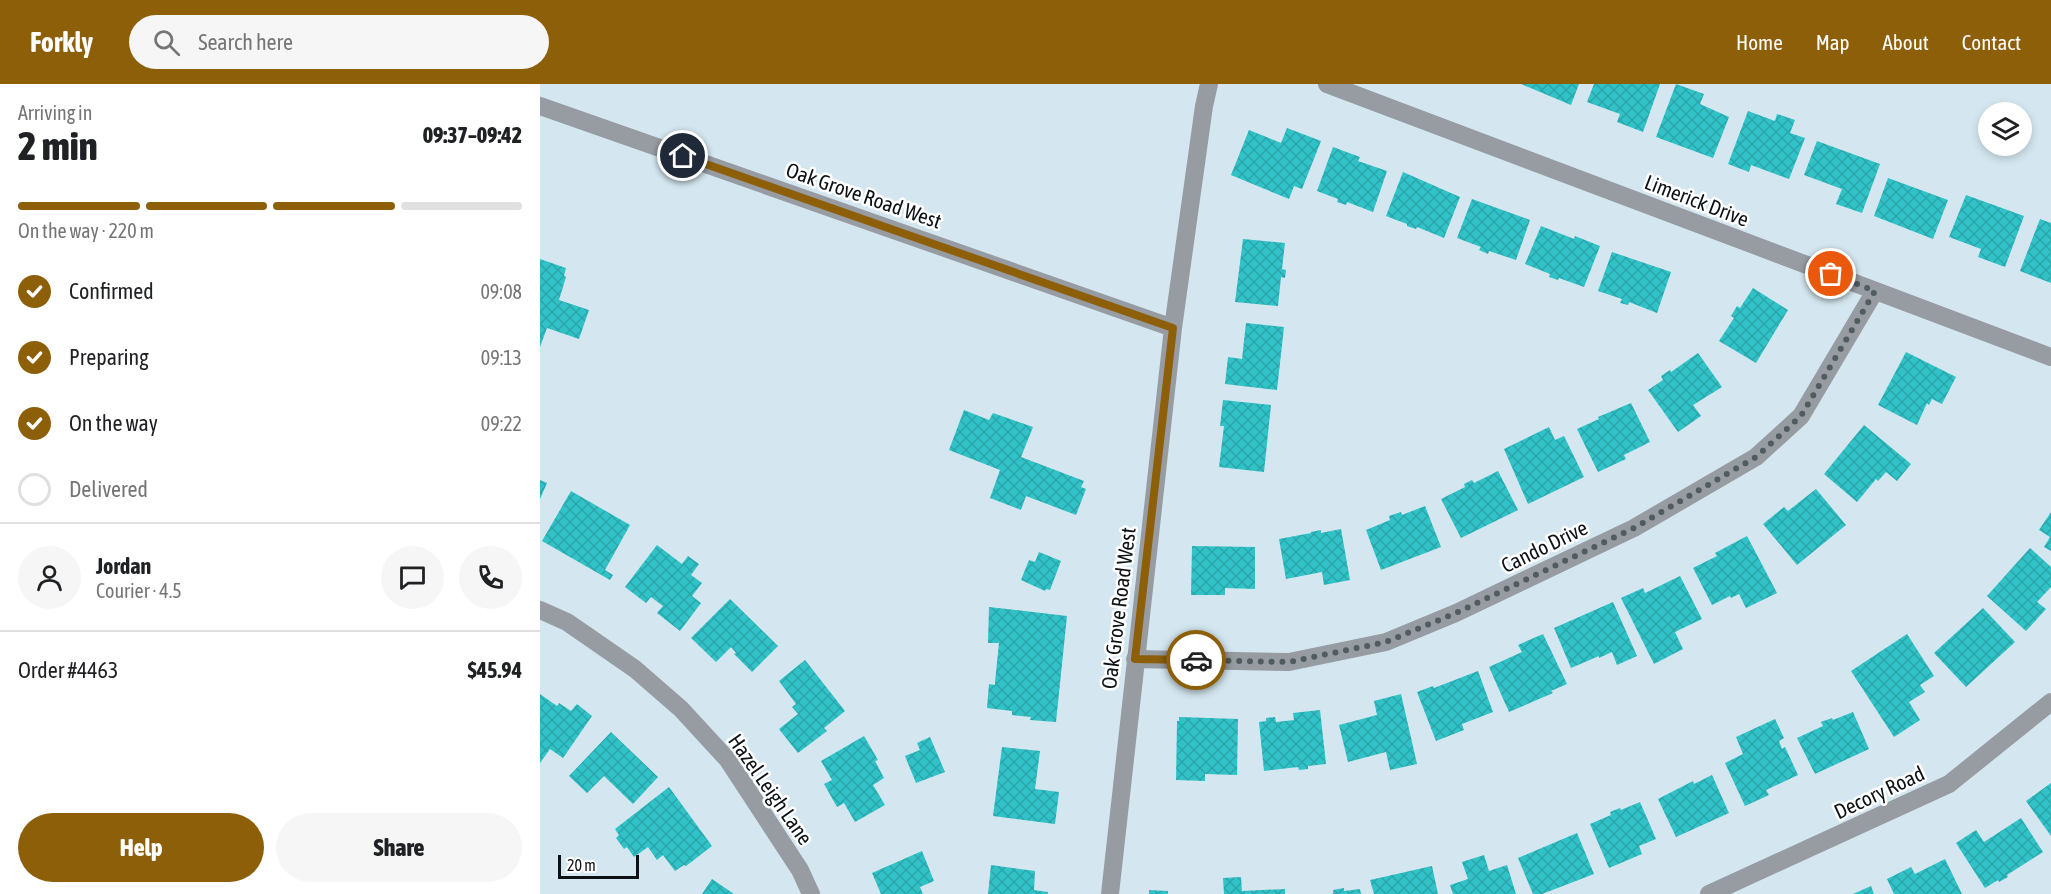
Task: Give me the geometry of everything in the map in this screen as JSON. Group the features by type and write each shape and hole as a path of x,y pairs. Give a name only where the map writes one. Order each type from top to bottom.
{"street":[{"name":"Oak Grove Road West","path":"1110,894 1173,328 1203,106 1209,84"},
{"name":"Limerick Drive","path":"1327,84 2051,357"},
{"name":"Oak Grove Road West","path":"540,106 1173,328"},
{"name":"Cando Drive","path":"1135,659 1289,662 1386,642 1456,613 1634,528 1756,457 1801,416 1875,291"},
{"name":"Hazel Leigh Lane","path":"540,610 567,622 635,669 681,709 728,760 800,870 811,894"},
{"name":"Decory Road","path":"1709,894 1949,784 2051,702"}],"building":[{"path":"1521,84 1579,84 1571,105"},
{"path":"1594,84 1660,84 1643,132 1617,122 1620,114 1587,102"},
{"path":"1676,84 1704,94 1700,104 1729,117 1713,158 1656,137"},
{"path":"1748,111 1775,121 1777,114 1795,120 1790,133 1805,138 1789,179 1751,165 1749,172 1728,164"},
{"path":"1287,128 1321,141 1302,189 1294,186 1289,199 1231,175 1249,130 1281,143"},
{"path":"1817,141 1880,164 1862,213 1836,204 1842,189 1804,175"},
{"path":"1333,147 1360,157 1358,161 1387,171 1373,212 1347,202 1346,205 1337,202 1338,199 1317,191"},
{"path":"1403,172 1460,197 1444,238 1417,227 1416,229 1407,226 1407,224 1386,216"},
{"path":"1888,178 1948,200 1933,239 1874,216"},
{"path":"1966,195 2024,216 2005,267 1978,257 1981,249 1949,237"},
{"path":"1472,199 1530,220 1516,260 1489,251 1488,254 1479,250 1481,247 1457,238"},
{"path":"2040,219 2051,223 2051,283 2020,271"},
{"path":"1541,226 1600,246 1584,287 1549,277 1550,274 1525,264"},
{"path":"1243,239 1285,243 1282,269 1286,270 1285,278 1281,277 1278,306 1235,302"},
{"path":"1612,252 1671,272 1657,313 1629,302 1628,305 1620,303 1622,299 1598,291"},
{"path":"540,259 566,268 564,276 566,277 559,300 589,310 579,339 547,328 540,347"},
{"path":"1753,288 1788,310 1756,363 1719,341 1734,318 1731,316 1737,306 1740,308"},
{"path":"1246,323 1284,327 1277,390 1225,384 1228,357 1242,359"},
{"path":"1906,352 1956,377 1942,404 1932,399 1929,405 1927,403 1917,425 1878,405"},
{"path":"1698,353 1722,387 1693,405 1701,416 1678,432 1648,390 1663,380 1661,376 1670,370 1671,372"},
{"path":"1223,400 1271,405 1264,472 1219,467 1224,426 1220,426"},
{"path":"1631,403 1650,442 1624,455 1626,459 1598,472 1577,429"},
{"path":"964,410 989,420 993,413 1033,427 1021,457 1084,481 1081,487 1086,489 1076,515 1026,496 1021,510 990,498 1000,470 949,450"},
{"path":"1864,425 1911,464 1897,481 1886,472 1878,481 1876,479 1857,502 1824,474"},
{"path":"1549,427 1555,440 1564,436 1584,477 1528,504 1504,449"},
{"path":"1498,471 1518,510 1461,538 1441,499 1465,487 1464,484 1472,480 1474,483"},
{"path":"540,480 547,483 540,499"},
{"path":"1816,489 1846,525 1797,565 1763,524 1784,507 1788,511"},
{"path":"571,491 630,525 605,570 613,575 610,580 542,541"},
{"path":"1425,506 1441,547 1381,570 1366,530 1390,520 1389,516 1401,512 1402,515"},
{"path":"2051,512 2051,551 2044,547 2050,537 2039,530"},
{"path":"1341,529 1350,580 1324,585 1322,572 1286,579 1279,539 1321,530 1321,533"},
{"path":"1747,536 1777,593 1746,608 1739,594 1712,605 1693,568 1717,556 1715,553"},
{"path":"657,545 682,564 688,556 699,564 691,575 702,583 692,596 701,603 680,631 657,613 663,606 651,597 646,603 625,587"},
{"path":"1192,546 1255,547 1255,589 1225,588 1225,595 1191,595"},
{"path":"2030,548 2051,567 2051,587 2037,602 2046,609 2026,631 1987,596"},
{"path":"1039,552 1061,561 1050,590 1045,591 1021,580 1029,560 1035,562"},
{"path":"1680,576 1702,619 1675,632 1683,649 1654,664 1621,598 1643,588 1645,593"},
{"path":"730,599 778,646 752,672 734,654 736,653 731,647 716,662 691,638"},
{"path":"1613,602 1637,656 1617,665 1612,652 1571,668 1554,628"},
{"path":"989,607 1067,616 1056,722 1030,720 1031,717 1012,715 1012,711 987,708 989,684 995,685 999,643 988,643"},
{"path":"1983,608 2015,642 1966,687 1934,653"},
{"path":"1543,634 1567,684 1551,691 1553,693 1509,712 1489,667 1522,652 1518,645"},
{"path":"1907,634 1934,676 1920,685 1925,692 1909,702 1920,720 1894,737 1851,671"},
{"path":"805,660 845,711 824,728 827,731 798,753 779,729 798,714 792,707 796,704 779,681"},
{"path":"1478,671 1493,712 1462,724 1464,730 1436,741 1417,692"},
{"path":"540,694 557,706 559,703 571,711 577,704 592,716 563,758 550,749 540,763"},
{"path":"1401,694 1417,764 1390,770 1386,752 1348,762 1339,725 1377,715 1374,701"},
{"path":"1320,710 1326,764 1308,766 1308,769 1299,770 1298,767 1264,771 1259,722 1275,717 1276,722 1294,720 1293,713"},
{"path":"1853,712 1869,749 1815,774 1797,738 1823,726 1821,722"},
{"path":"1179,717 1238,719 1237,775 1205,774 1205,781 1176,780 1177,721"},
{"path":"1775,719 1784,738 1779,741 1782,749 1785,747 1798,775 1766,790 1769,795 1745,806 1725,763 1743,754 1736,737"},
{"path":"611,732 658,777 633,804 604,776 587,793 569,776"},
{"path":"864,736 878,760 875,761 884,778 873,785 885,805 855,822 844,803 837,807 824,784 832,780 821,761"},
{"path":"930,737 945,772 916,783 905,756 920,750 917,743"},
{"path":"1002,747 1040,751 1035,789 1059,792 1055,824 993,816"},
{"path":"1712,775 1729,813 1676,837 1658,799 1693,781 1694,784"},
{"path":"2051,783 2051,836 2026,801"},
{"path":"669,787 712,846 686,866 675,871 663,855 657,860 648,847 634,857 616,838 619,835 615,829"},
{"path":"1640,802 1656,839 1639,846 1642,854 1609,868 1590,824 1611,815 1610,812"},
{"path":"2021,818 2043,852 2007,875 2008,877 1985,888 1956,843 1976,830 1984,842"},
{"path":"1577,833 1594,874 1542,894 1533,894 1518,858"},
{"path":"922,851 934,881 920,887 923,894 881,894 872,873"},
{"path":"1484,855 1489,871 1507,865 1516,894 1453,894 1450,885 1468,879 1462,862"},
{"path":"1945,859 1962,894 1894,894 1887,879 1911,867 1915,874"},
{"path":"991,865 1035,871 1034,890 1048,892 1048,894 988,894"},
{"path":"1432,866 1438,894 1374,894 1370,880"},
{"path":"1241,877 1242,891 1285,889 1285,894 1224,894 1223,878"},
{"path":"712,879 734,894 702,894"},
{"path":"1871,886 1874,894 1853,894"},
{"path":"1344,888 1344,891 1360,889 1361,894 1333,894 1333,890"},
{"path":"1149,890 1168,891 1168,894 1149,894"}],"way so far":[{"path":"1196,660 1289,662 1386,642 1456,613 1634,528 1756,457 1801,416 1875,291 1831,274"}],"route":[{"path":"683,156 1173,328 1135,659 1196,660"}]}
